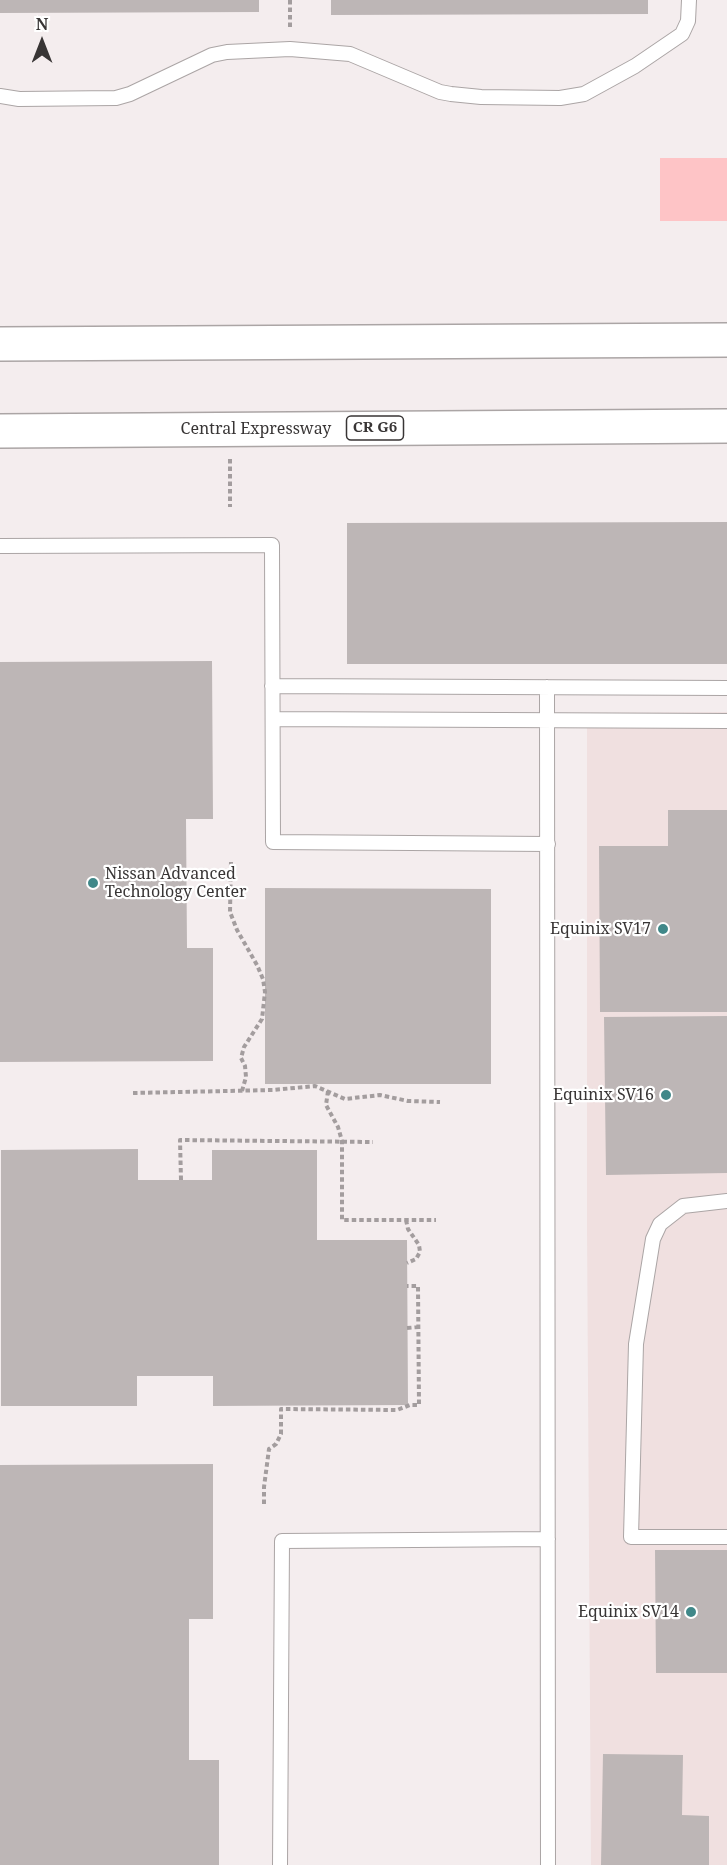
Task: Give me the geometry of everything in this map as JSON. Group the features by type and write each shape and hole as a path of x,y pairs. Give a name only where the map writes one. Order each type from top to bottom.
{"highway":[{"path":"10,341 727,340"},
{"name":"Central Expressway","path":"0,431 727,426"}],"lane":[{"path":"0,96 19,99 116,98 130,94 212,55 227,52 290,49 350,54 440,92 451,94 481,97 560,98 584,94 635,66 682,34 688,21 689,0"},
{"path":"0,546 272,545 273,842 548,844"},
{"path":"272,686 727,688"},
{"path":"547,687 548,1865"},
{"path":"273,719 727,721"},
{"path":"727,1201 683,1206 660,1224 653,1239 636,1344 632,1536 727,1537"},
{"path":"280,1865 282,1541 548,1539"}],"path":[{"path":"290,0 290,33"},
{"path":"230,459 230,507"},
{"path":"231,862 230,912 260,972 265,992 262,1019 244,1047 241,1058 245,1066 246,1077 242,1091"},
{"path":"133,1093 242,1091 315,1086 345,1099 380,1095 408,1101 440,1102"},
{"path":"328,1091 327,1105 342,1141 342,1220 436,1220"},
{"path":"181,1180 180,1140 373,1142"},
{"path":"406,1220 408,1229 419,1245 420,1252 416,1260 407,1263"},
{"path":"264,1504 269,1449 276,1444 281,1434 281,1409 397,1410 419,1406 418,1286 407,1286"},
{"path":"407,1328 419,1327"}],"shaded area":[{"path":"660,158 727,158 727,221 660,221"},
{"path":"727,712 727,1865 591,1865 587,713"}],"building":[{"path":"0,0 259,0 259,12 0,13"},
{"path":"331,0 648,0 648,14 331,15"},
{"path":"727,522 727,664 347,664 347,523"},
{"name":"Nissan Advanced Technology Center","path":"212,661 213,819 186,819 187,948 213,948 213,1061 0,1062 0,662"},
{"name":"Equinix SV17","path":"668,810 727,810 727,1012 600,1012 599,846 668,846"},
{"path":"265,888 491,889 491,1084 265,1084"},
{"name":"Equinix SV16","path":"727,1016 727,1173 606,1175 604,1017"},
{"path":"138,1149 138,1180 212,1180 212,1150 317,1150 317,1240 407,1240 408,1405 213,1406 213,1376 137,1376 137,1406 1,1406 1,1150"},
{"path":"213,1464 213,1619 189,1619 189,1760 219,1760 219,1865 0,1865 0,1465"},
{"name":"Equinix SV14","path":"655,1550 727,1550 727,1673 656,1673"},
{"path":"603,1754 683,1755 682,1815 709,1816 709,1865 601,1865"}],"place":[{"name":"Nissan Advanced Technology Center","path":"93,883"},
{"name":"Equinix SV17","path":"663,929"},
{"name":"Equinix SV16","path":"666,1095"},
{"name":"Equinix SV14","path":"691,1612"}]}
